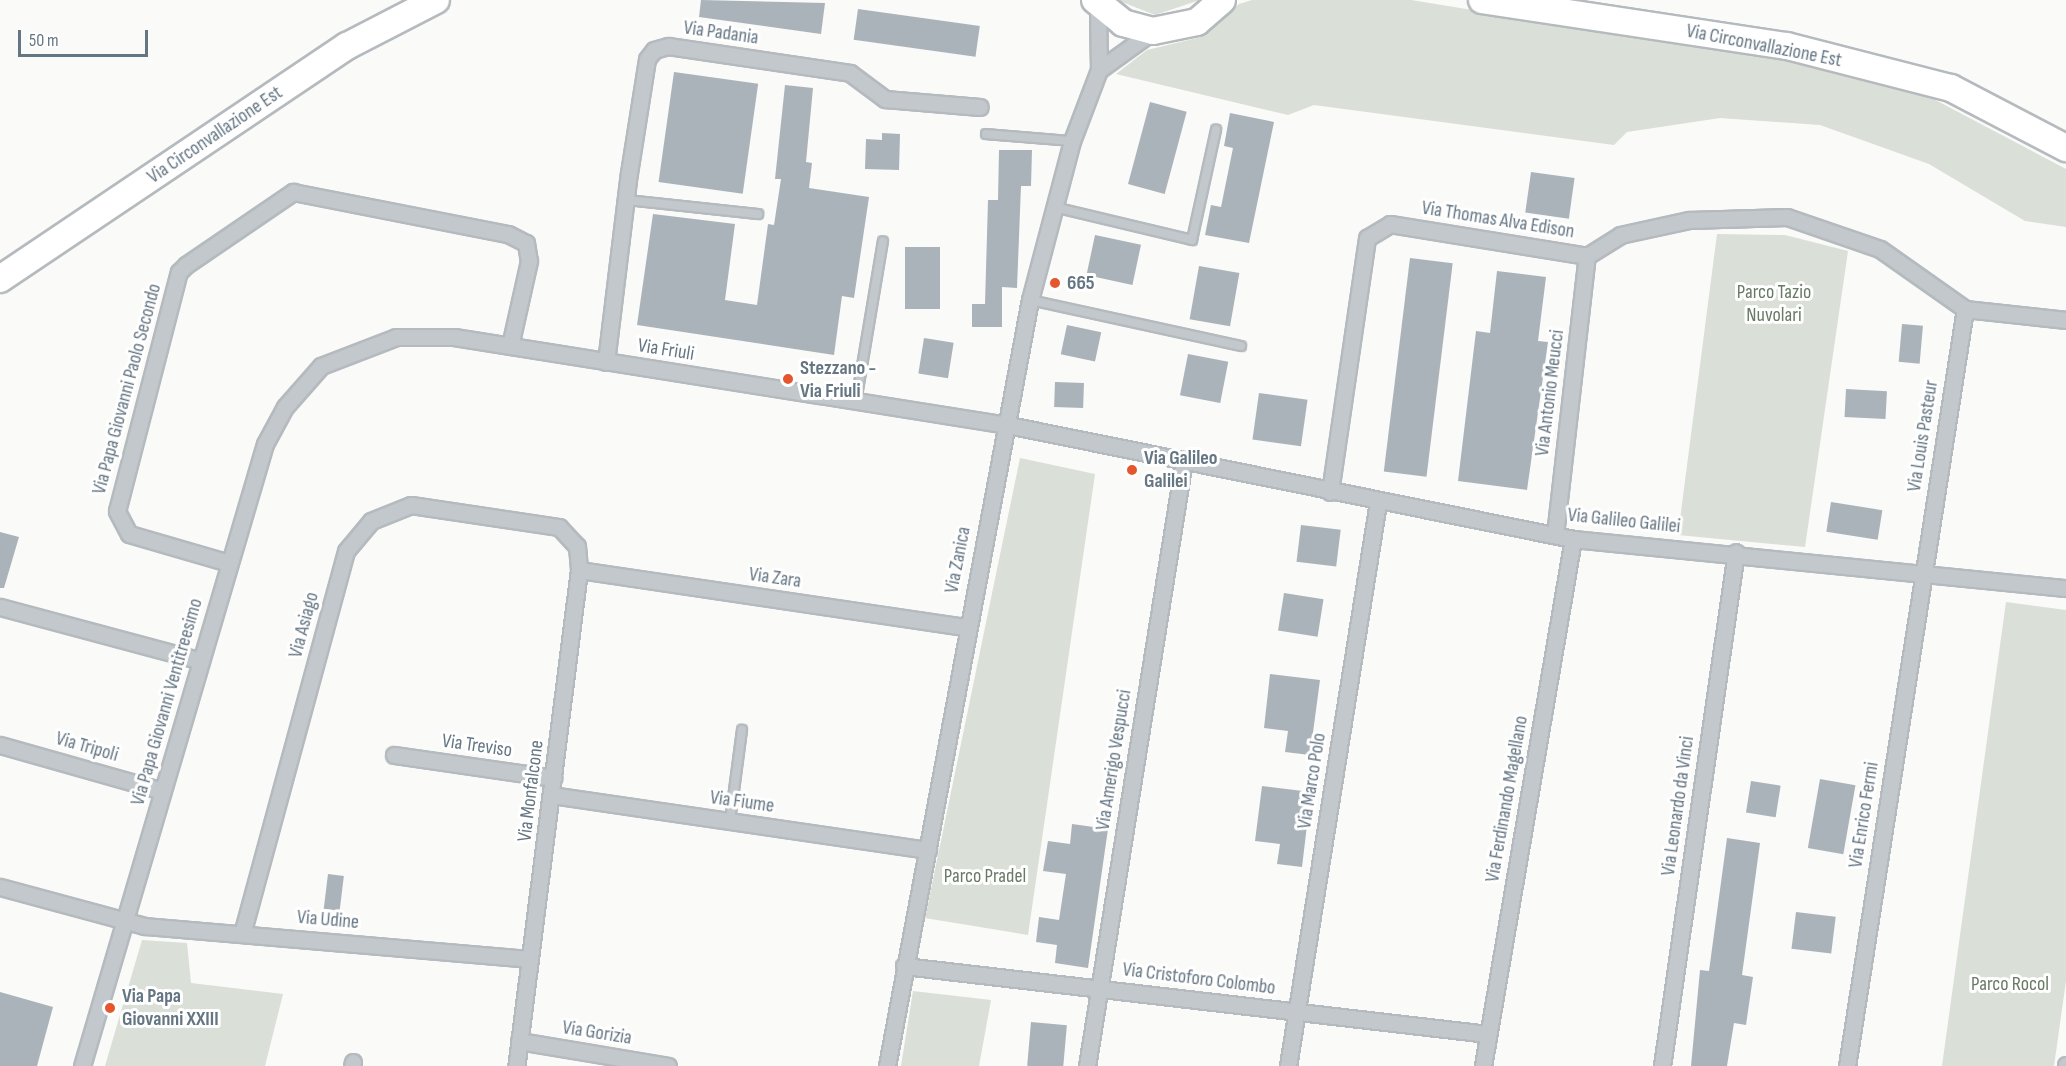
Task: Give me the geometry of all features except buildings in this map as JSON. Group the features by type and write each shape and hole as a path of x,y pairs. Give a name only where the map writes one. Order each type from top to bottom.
{"main road":[{"name":"Via Circonvallazione Est","path":"0,279 347,46 436,0"},
{"path":"1096,2 1123,23 1153,31 1197,22 1222,0"},
{"name":"Via Circonvallazione Est","path":"1482,0 1787,46 1951,88 2066,148"}],"street":[{"name":"Via Zanica","path":"886,1066 928,850 966,627 1008,425 1030,300 1072,141 1099,70 1096,2"},
{"path":"1099,70 1153,31"},
{"name":"Via Padania","path":"606,362 626,200 647,59 654,50 668,46 850,73 885,99 980,107"},
{"name":"Via Papa Giovanni Paolo Secondo","path":"229,563 129,534 117,511 179,272 186,266 293,192 508,234 526,243 529,261 510,346"},
{"name":"Via Thomas Alva Edison","path":"1330,492 1366,238 1390,224 1587,256 1620,235 1689,220 1787,218 1880,249 1965,309 2066,320"},
{"name":"Via Antonio Meucci","path":"1555,535 1587,256"},
{"name":"Via Louis Pasteur","path":"1922,571 1965,309"},
{"name":"Via Friuli","path":"321,366 396,337 454,337 1008,425"},
{"name":"Via Papa Giovanni Ventitreesimo","path":"82,1066 265,444 285,407 321,366"},
{"name":"Via Galileo Galilei","path":"1008,425 1378,502 1573,539 1736,552 2066,588"},
{"name":"Via Amerigo Vespucci","path":"1087,1066 1184,460"},
{"name":"Via Marco Polo","path":"1288,1066 1378,502"},
{"name":"Via Asiago","path":"242,934 346,551 371,521 411,505 559,527"},
{"name":"Via Monfalcone","path":"516,1066 579,570 577,546 559,527"},
{"name":"Via Ferdinando Magellano","path":"1483,1066 1573,539"},
{"name":"Via Leonardo da Vinci","path":"1662,1066 1736,552"},
{"name":"Via Zara","path":"579,570 966,627"},
{"name":"Via Enrico Fermi","path":"1847,1066 1922,571"},
{"path":"0,607 201,661"},
{"name":"Via Tripoli","path":"0,745 163,791"},
{"name":"Via Treviso","path":"394,755 554,778"},
{"name":"Via Fiume","path":"551,795 928,850"},
{"name":"Via Udine","path":"0,887 123,921 242,934 530,959"},
{"name":"Via Cristoforo Colombo","path":"904,966 1488,1034"},
{"name":"Via Gorizia","path":"519,1041 668,1066"}],"lane":[{"path":"1053,207 1192,240 1216,130"},
{"path":"986,134 1072,141"},
{"path":"626,200 758,214"},
{"path":"856,402 883,241"},
{"path":"1030,300 1241,346"},
{"path":"730,821 742,730"}],"green space":[{"path":"1117,0 1200,0 1155,15"},
{"path":"1252,0 1411,0 1812,65 1924,94 2066,169 2066,227 2025,221 1929,164 1820,125 1720,118 1627,132 1614,145 1314,105 1288,115 1116,74 1147,50 1201,37 1239,4"},
{"name":"Parco Tazio Nuvolari","path":"1717,234 1785,235 1848,251 1805,547 1678,535"},
{"name":"Parco Pradel","path":"1020,458 1095,474 1028,935 925,918"},
{"name":"Parco Rocol","path":"2006,602 2066,610 2066,981 2054,1066 1942,1066"},
{"path":"142,940 187,943 191,983 283,994 265,1066 105,1066"},
{"path":"913,991 991,1000 979,1066 901,1066"}],"place":[{"name":"665","path":"1055,283"},
{"name":"Stezzano - Via Friuli","path":"788,379"},
{"name":"Via Galileo Galilei","path":"1132,470"},
{"name":"Via Papa Giovanni XXIII","path":"110,1008"}]}
